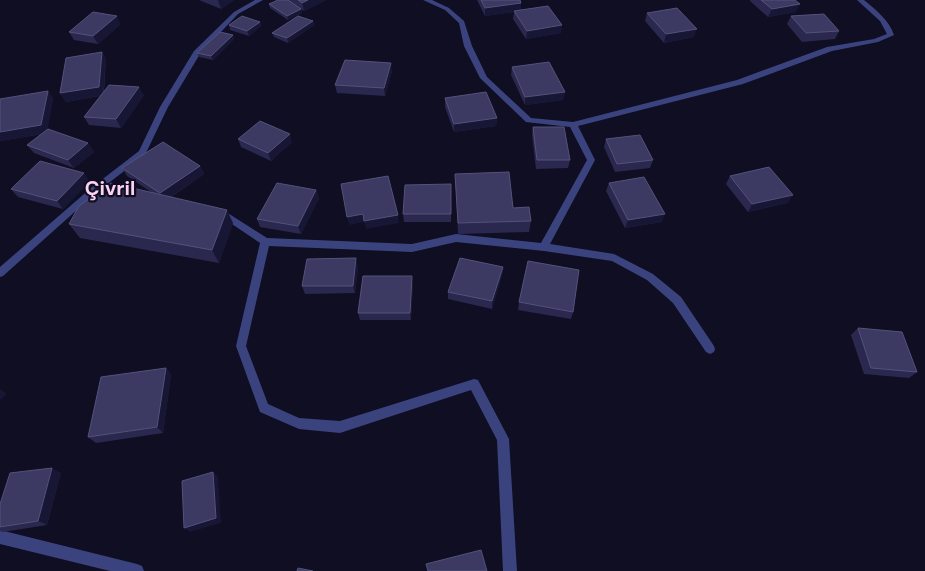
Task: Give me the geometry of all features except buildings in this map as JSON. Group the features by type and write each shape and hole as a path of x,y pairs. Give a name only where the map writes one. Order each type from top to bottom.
{"street":[{"path":"0,273 94,190 142,153 164,107 197,53 236,13 260,0"},
{"path":"426,0 446,9 462,22 468,46 484,78 528,120 573,125 740,82 830,49 876,41 890,35 889,29 878,15 860,0"},
{"path":"544,247 591,160 573,125"},
{"path":"214,210 224,213 264,242 412,248 456,238 544,247 614,258 650,277 677,300 710,349"},
{"path":"264,242 241,346 264,408 299,423 340,427 474,384 502,439 510,571"},
{"path":"0,537 137,571"}],"district":[{"name":"Çivril","path":"110,188"}]}
